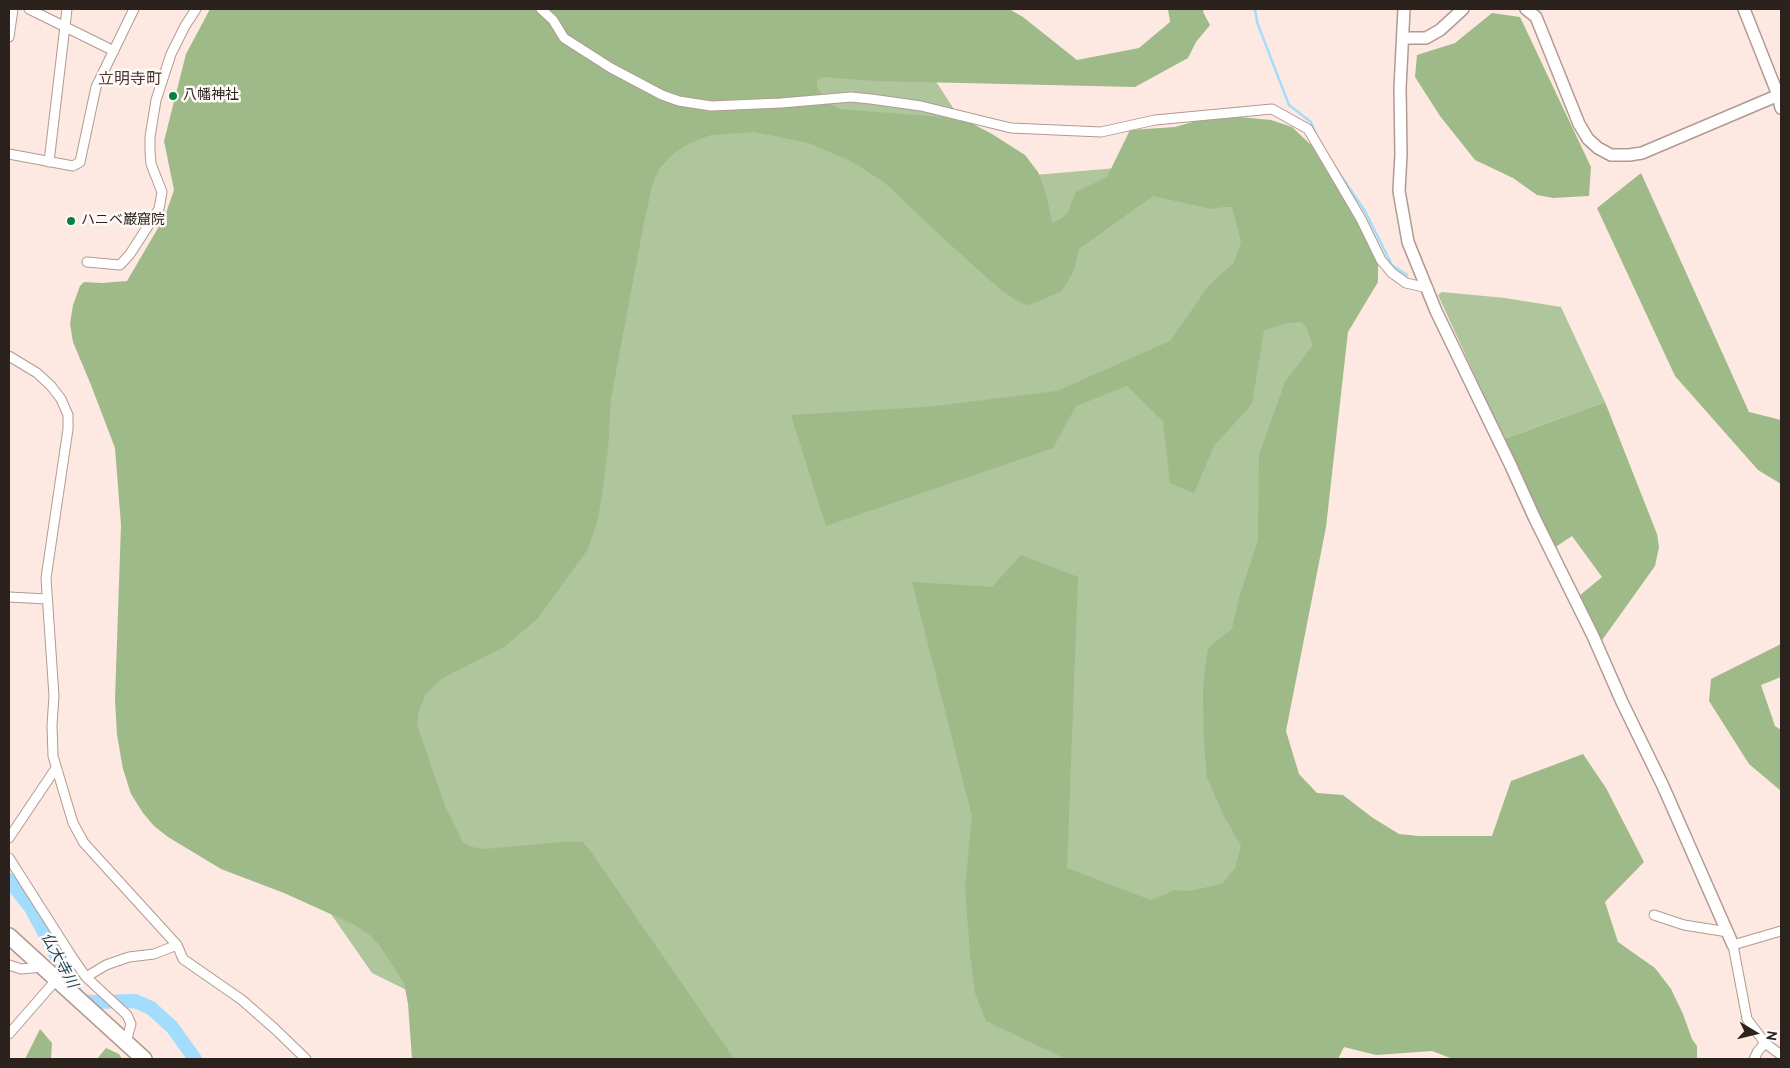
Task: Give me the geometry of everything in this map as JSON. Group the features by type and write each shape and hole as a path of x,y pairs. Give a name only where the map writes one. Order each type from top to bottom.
{"main road":[{"path":"9,936 144,1059"}],"street":[{"path":"9,37 13,9"},
{"path":"29,9 114,51"},
{"path":"49,162 67,9"},
{"path":"9,154 73,166 80,162 96,87 134,9"},
{"path":"87,262 120,265 130,254 159,209 162,192 151,164 150,151 150,136 156,100 171,54 196,9"},
{"path":"540,9 553,20 564,38 611,68 662,95 678,101 711,106 781,104 851,97 871,98 921,106 1011,128 1101,132 1155,120 1272,109 1308,129 1361,219 1381,260 1392,273 1406,283 1428,288"},
{"path":"1404,9 1399,191 1408,242 1436,311 1663,786 1714,905 1728,932 1733,945 1748,1019 1765,1043 1781,1055"},
{"path":"1403,38 1426,38 1440,30 1463,9"},
{"path":"1526,9 1536,18 1579,124 1588,139 1598,148 1611,154 1629,155 1642,153 1780,95"},
{"path":"1744,9 1780,95 1781,108"},
{"path":"9,356 37,373 51,386 61,399 68,415 68,429 46,578 54,696 52,725 53,756 73,823 84,842 177,945 183,959 242,1000 275,1028 306,1059"},
{"path":"9,597 47,600"},
{"path":"9,838 56,768"},
{"path":"9,858 86,977 127,1015 131,1024 126,1042"},
{"path":"1654,915 1684,925 1728,932"},
{"path":"1733,945 1781,931"},
{"path":"86,977 106,965 129,957 154,954 177,945"},
{"path":"9,1034 56,980 72,957"},
{"path":"9,965 21,969 43,967"},
{"path":"1754,1059 1765,1043"}],"green space":[{"path":"210,9 1009,9 1023,17 1077,60 1139,48 1170,22 1168,9 1204,9 1203,12 1210,25 1196,42 1188,58 1135,87 876,81 823,77 817,80 817,86 826,102 839,109 941,117 971,123 992,134 1025,155 1038,172 1047,197 1052,223 1067,214 1076,192 1107,177 1130,130 1175,127 1196,121 1239,117 1271,120 1292,127 1311,145 1330,167 1352,214 1378,254 1378,282 1348,332 1326,527 1286,731 1299,774 1317,793 1343,795 1373,818 1399,834 1419,836 1492,836 1511,781 1583,754 1606,788 1644,862 1605,902 1618,942 1655,968 1671,989 1692,1039 1697,1046 1697,1059 1453,1059 1432,1051 1376,1055 1344,1047 1338,1059 1066,1059 986,1021 975,993 965,887 972,816 912,582 992,587 1021,555 1078,577 1067,868 1151,900 1175,890 1189,891 1222,884 1235,868 1241,846 1224,816 1207,778 1203,694 1208,648 1232,629 1239,598 1258,540 1259,455 1285,382 1313,345 1306,326 1301,322 1288,323 1264,330 1252,404 1214,446 1194,493 1170,483 1163,421 1127,386 1076,406 1053,448 826,526 791,415 927,407 1057,391 1170,341 1210,284 1234,263 1241,242 1232,207 1211,209 1153,196 1079,249 1074,270 1062,291 1028,305 1003,292 885,183 853,162 809,143 754,132 711,135 688,144 673,154 659,169 652,186 643,228 611,398 608,449 603,487 598,519 588,549 538,618 504,647 441,679 426,694 419,710 417,725 445,806 462,841 471,847 485,849 582,842 589,849 734,1059 412,1059 408,1004 404,983 380,946 371,936 355,925 284,893 221,869 168,837 154,826 143,813 131,794 123,769 117,735 115,699 121,525 115,448 73,342 70,324 73,305 80,286 84,282 127,281 165,216 174,190 164,141 186,54"},
{"path":"1492,13 1520,17 1591,167 1589,196 1553,198 1537,195 1513,178 1475,160 1440,116 1415,77 1417,55 1455,43"},
{"path":"916,51 999,178 1282,154 1334,311 1236,899 1072,916 963,660 1122,1059 481,1059 465,1019 372,973 249,796 316,115"},
{"path":"1641,173 1749,412 1781,420 1781,484 1758,470 1675,376 1597,208"},
{"path":"1442,292 1505,298 1561,307 1605,402 1504,439 1438,295"},
{"path":"1605,402 1657,534 1659,547 1655,566 1600,643 1579,596 1602,577 1572,536 1554,548 1504,439"},
{"path":"1781,644 1781,677 1761,685 1775,726 1781,730 1781,791 1749,764 1709,701 1711,679"},
{"path":"40,1029 52,1043 51,1059 25,1059"},
{"path":"106,1048 119,1054 122,1059 97,1059"}],"waterway":[{"path":"1255,9 1257,22 1289,105 1311,122 1316,135"},
{"path":"1331,161 1365,211 1392,265 1407,275"},
{"name":"仏大寺川","path":"9,880 31,908 64,970 69,984 81,1000 91,1002 135,1001 151,1008 172,1027 195,1059"}],"place":[{"name":"八幡神社","path":"173,96"},
{"name":"ハニベ巌窟院","path":"71,221"}],"district":[{"name":"立明寺町","path":"130,81"}]}
